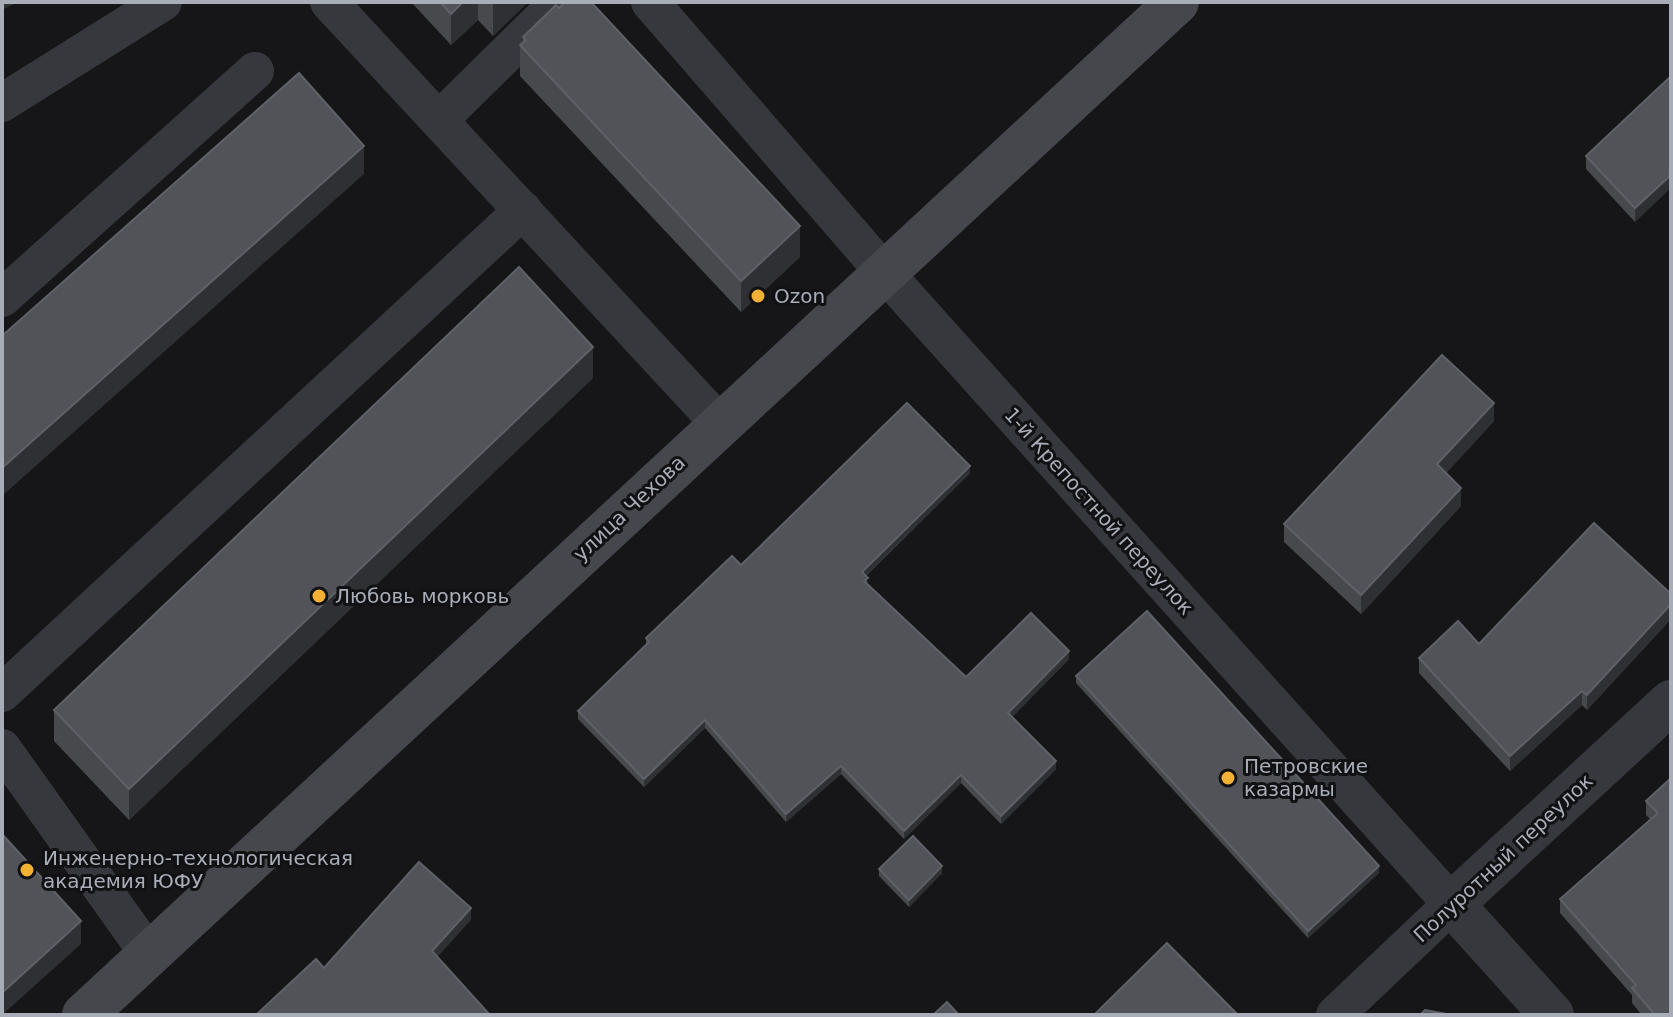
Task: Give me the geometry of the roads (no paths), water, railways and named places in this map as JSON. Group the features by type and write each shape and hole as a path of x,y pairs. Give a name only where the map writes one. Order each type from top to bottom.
{"main road":[{"name":"улица Чехова","path":"84,1015 1177,2"}],"street":[{"path":"2,103 163,2"},
{"path":"329,2 720,424"},
{"path":"439,120 559,2"},
{"name":"1-й Крепостной переулок","path":"650,2 884,272 1552,1015"},
{"path":"2,298 255,71"},
{"path":"2,693 523,210"},
{"name":"Полуротный переулок","path":"1335,1015 1671,702"},
{"path":"2,748 148,953"}],"place":[{"name":"Ozon","path":"758,296"},
{"name":"Любовь морковь","path":"319,596"},
{"name":"Петровские казармы","path":"1228,778"},
{"name":"Инженерно-технологическая академия ЮФУ","path":"27,870"}]}
